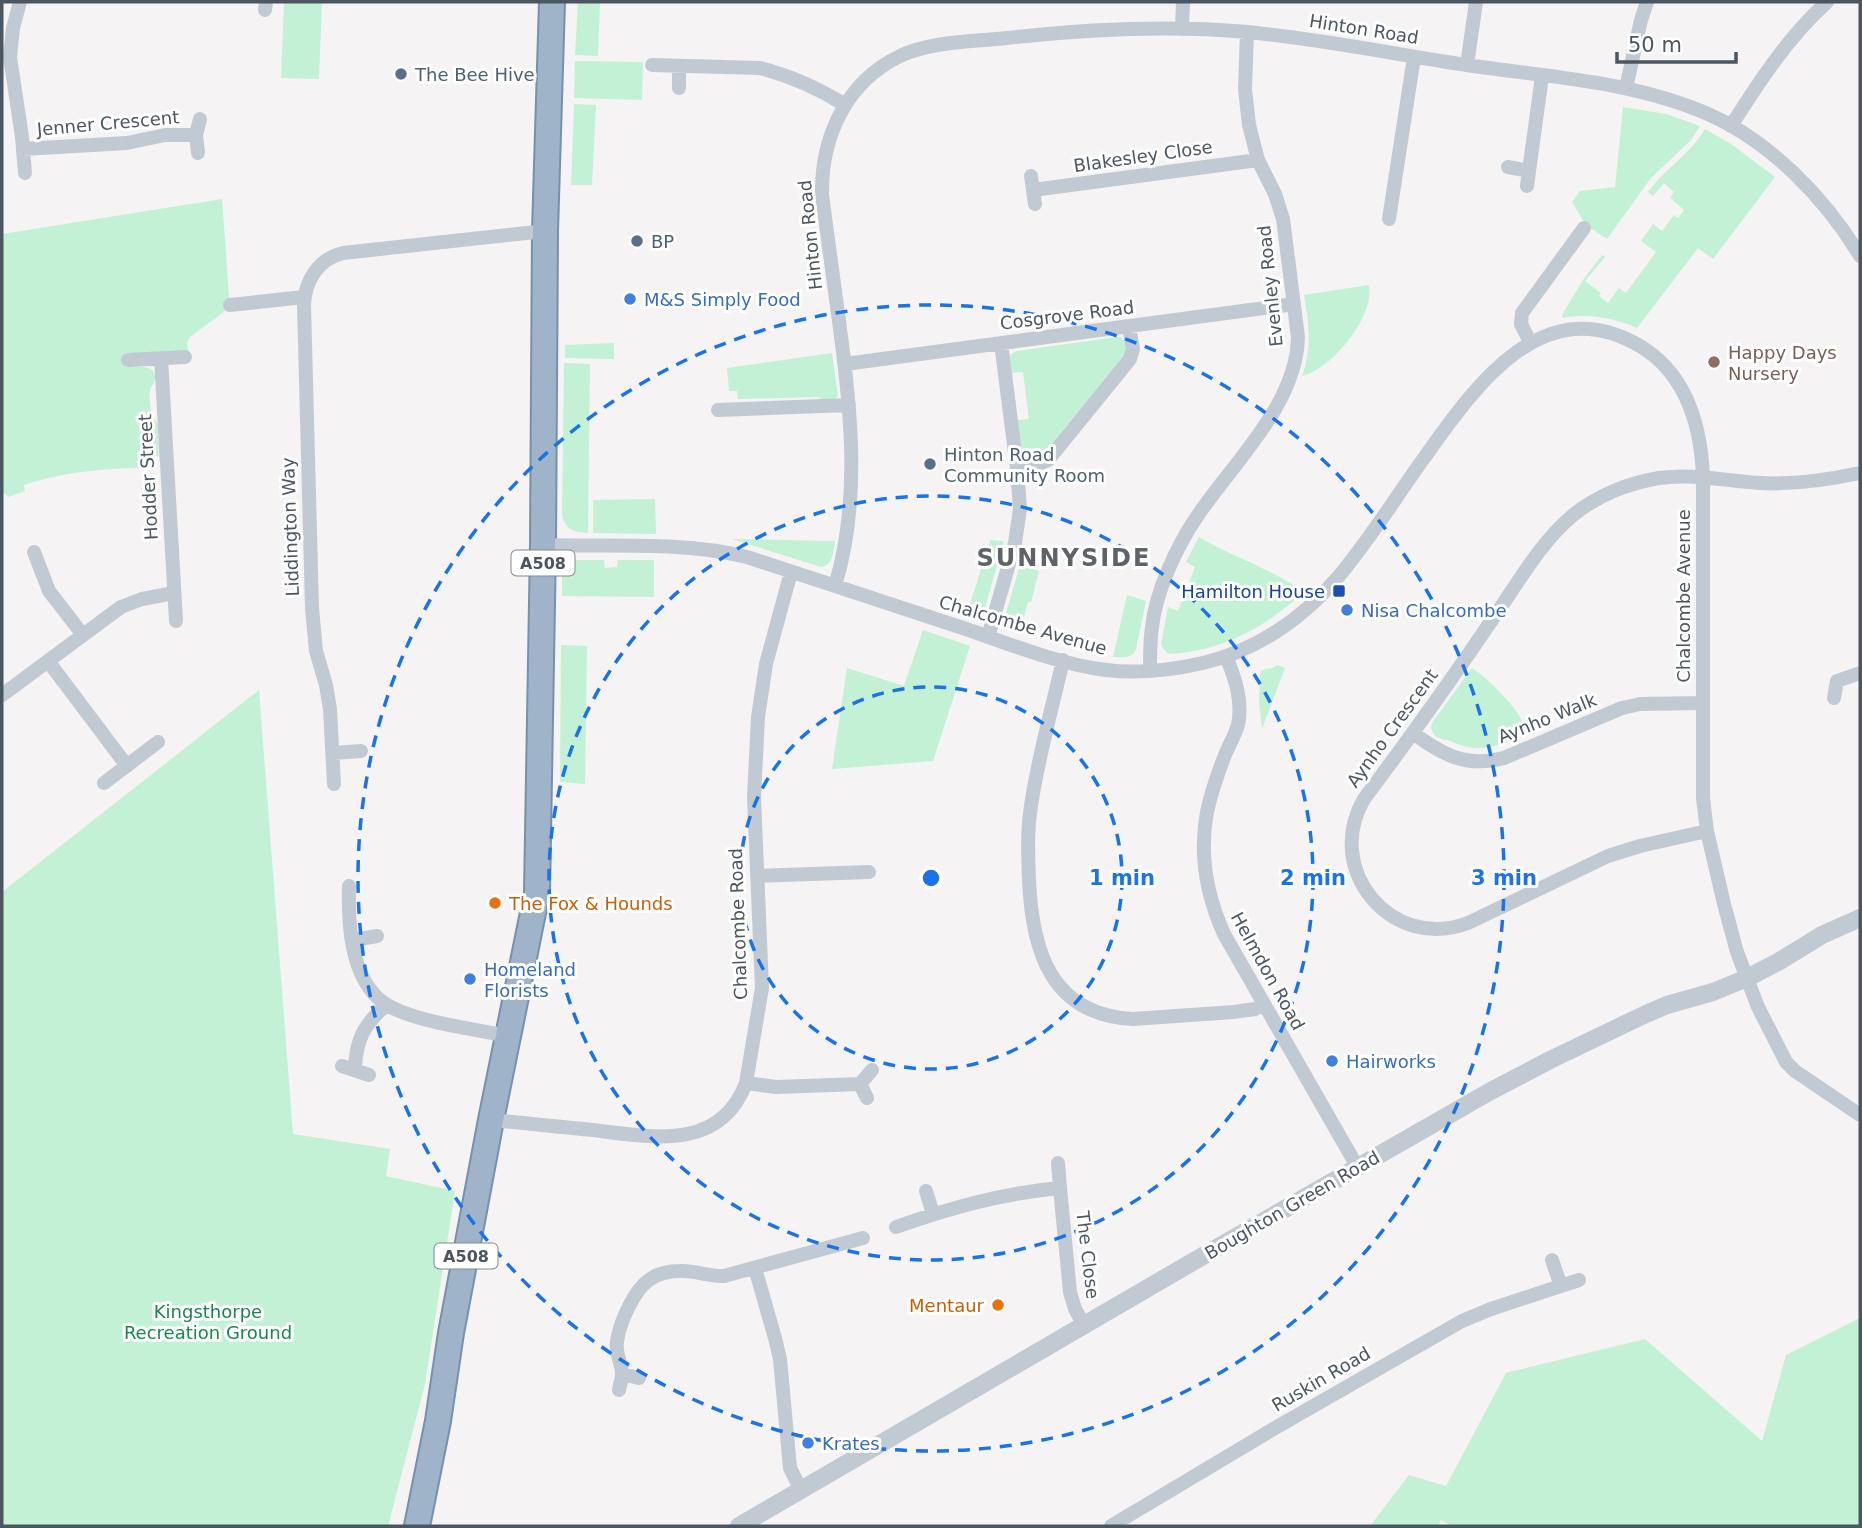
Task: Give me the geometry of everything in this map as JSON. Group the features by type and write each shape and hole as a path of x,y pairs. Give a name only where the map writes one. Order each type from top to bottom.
{"highway":[{"name":"A508","path":"417,1526 491,1120 535,907 538,877 545,232 552,2"}],"street":[{"name":"Jenner Crescent","path":"20,2 9,50 25,173"},
{"path":"1182,29 1183,2"},
{"path":"1467,65 1476,2"},
{"path":"1626,88 1647,2"},
{"path":"1731,126 1776,58 1827,2"},
{"name":"Hinton Road","path":"835,586 844,555 849,520 851,458 845,364 822,194 822,175 830,135 845,105 866,80 885,64 911,52 929,47 1087,30 1182,29 1247,32 1626,88 1672,100 1731,126 1781,162 1802,181 1829,212 1860,256"},
{"name":"Evenley Road","path":"1150,670 1156,603 1181,544 1200,512 1274,409 1288,381 1298,345 1283,219 1252,142 1246,107 1247,32"},
{"path":"1389,219 1414,57"},
{"path":"652,65 760,68 811,85 845,105"},
{"path":"679,66 679,88"},
{"path":"1527,186 1542,76"},
{"name":"Jenner Crescent","path":"198,153 195,135 200,119"},
{"name":"Jenner Crescent","path":"23,149 127,143 165,135 195,135"},
{"name":"Blakesley Close","path":"1033,190 1258,160"},
{"path":"1508,167 1529,171"},
{"path":"1530,342 1521,324 1522,313 1584,228"},
{"name":"Liddington Way","path":"334,784 328,697 316,651 312,608 304,297 311,278 318,267 337,254 545,232"},
{"path":"230,305 304,297"},
{"name":"Cosgrove Road","path":"845,364 1293,304"},
{"path":"1017,468 1048,460 1130,359 1133,349 1129,327"},
{"name":"Chalcombe Avenue","path":"543,545 698,548 739,555 1063,660 1107,670 1150,670 1202,663 1261,642 1318,598 1350,562 1469,396 1496,367 1530,342 1560,331 1582,329 1611,333 1631,340 1660,360 1674,377 1690,403 1700,440 1703,477 1703,798 1707,831 1731,929 1746,978 1786,1062 1860,1115"},
{"path":"988,637 1018,527 1020,509 1001,343"},
{"path":"128,360 185,357"},
{"name":"Hodder Street","path":"161,358 176,621"},
{"path":"718,410 849,405"},
{"name":"Aynho Crescent","path":"1707,831 1608,856 1458,927 1434,930 1409,925 1378,906 1366,891 1356,869 1353,846 1358,809 1542,550 1581,509 1604,496 1640,482 1672,477 1786,483 1860,473"},
{"path":"34,552 49,591 83,635"},
{"name":"Chalcombe Road","path":"491,1120 640,1136 676,1136 716,1123 735,1105 746,1083 762,988 754,797 758,717 766,664 791,572"},
{"path":"2,695 121,607 154,596 174,593"},
{"name":"Helmdon Road","path":"1226,656 1237,689 1239,719 1221,765 1208,811 1204,837 1210,896 1219,922 1264,1005 1358,1168"},
{"path":"1063,660 1036,778 1028,830 1032,924 1047,970 1059,986 1076,1001 1098,1013 1120,1018 1234,1012 1264,1005"},
{"path":"48,661 127,766"},
{"path":"1834,698 1837,681 1860,673"},
{"name":"Aynho Walk","path":"1413,733 1446,755 1470,761 1490,762 1622,708 1640,704 1702,703"},
{"path":"104,783 158,742"},
{"path":"333,753 361,751"},
{"path":"757,876 869,872"},
{"path":"349,886 353,940 363,976 377,998 424,1018 509,1036"},
{"name":"Boughton Green Road","path":"739,1526 1489,1092 1667,1005 1713,992 1746,978 1822,935 1860,918"},
{"path":"353,940 377,936"},
{"path":"369,1075 348,1068 355,1057 361,1034 386,1004"},
{"path":"746,1083 776,1087 860,1084 872,1070"},
{"path":"860,1084 867,1098"},
{"name":"The Close","path":"1058,1163 1070,1292 1084,1325"},
{"path":"896,1227 933,1214 1015,1193 1060,1188"},
{"path":"926,1191 933,1214"},
{"path":"619,1390 622,1374 617,1355 617,1339 627,1311 639,1290 649,1280 671,1271 691,1271 716,1277 734,1274 863,1237"},
{"path":"1552,1260 1561,1286"},
{"path":"755,1268 780,1359 790,1468 801,1490"},
{"name":"Ruskin Road","path":"1111,1526 1462,1321 1579,1280"},
{"path":"622,1374 639,1378"}],"green space":[{"path":"284,2 322,2 319,79 281,78"},
{"path":"578,2 600,2 598,56 575,55"},
{"path":"575,61 643,62 642,100 574,98"},
{"path":"574,104 596,105 592,185 571,185"},
{"path":"1623,107 1666,114 1700,126 1691,140 1651,178 1607,239 1586,225 1572,202 1580,191 1615,187"},
{"path":"1705,129 1731,144 1775,177 1713,259 1698,248 1637,328 1601,317 1563,318 1562,315 1583,280 1602,255 1605,257 1585,281 1601,293 1599,296 1608,303 1619,288 1626,293 1656,252 1641,241 1653,224 1662,231 1674,215 1678,218 1684,210 1670,198 1674,192 1664,183 1653,196 1648,192"},
{"path":"222,199 230,310 190,337 187,343 188,351 124,354 124,366 146,367 154,372 150,398 152,417 158,423 159,456 155,456 156,467 73,473 24,485 25,491 8,497 6,494 2,495 2,234"},
{"path":"1369,285 1365,311 1349,340 1326,363 1302,376 1309,336 1304,295"},
{"path":"1117,337 1124,341 1125,354 1045,452 1031,459 1023,450 1017,420 1029,419 1023,372 1011,373 1011,354"},
{"path":"614,343 614,359 565,358 565,345"},
{"path":"832,353 838,396 835,400 826,402 818,397 738,399 737,391 729,391 727,368"},
{"path":"564,363 590,364 588,533 571,529 565,524 562,515"},
{"path":"655,499 656,534 593,533 593,500"},
{"path":"1199,537 1304,592 1267,621 1239,637 1210,648 1167,653 1161,645 1168,607 1178,611 1195,567 1186,562"},
{"path":"732,539 835,541 831,561 821,567"},
{"path":"990,540 1004,541 984,611 977,616 966,615 980,573 984,548 989,548"},
{"path":"571,560 604,560 605,568 617,567 618,560 654,560 654,597 562,596 562,570 565,563"},
{"path":"1020,565 1039,571 1020,632 1007,627 1004,620"},
{"path":"1127,595 1146,601 1136,649 1129,656 1113,657"},
{"path":"923,630 970,646 933,761 832,769 847,668 904,686"},
{"path":"561,645 587,646 585,784 560,782"},
{"path":"1277,665 1285,668 1262,729 1260,673"},
{"path":"1472,668 1513,707 1528,735 1484,748 1463,746 1435,736 1432,723"},
{"name":"Kingsthorpe Recreation Ground","path":"259,690 293,1134 390,1149 386,1176 455,1191 425,1384 388,1526 2,1526 2,892"},
{"path":"1860,1318 1860,1526 1452,1526 1441,1520 1438,1526 1370,1526 1409,1475 1446,1486 1506,1373 1645,1339 1762,1441 1786,1355"}],"place":[{"name":"The Bee Hive","path":"401,74"},
{"name":"BP","path":"637,241"},
{"name":"M&S Simply Food","path":"630,299"},
{"name":"Happy Days Nursery","path":"1714,362"},
{"name":"Hinton Road Community Room","path":"930,464"},
{"name":"Hamilton House","path":"1339,591"},
{"name":"Nisa Chalcombe","path":"1347,610"},
{"name":"The Fox & Hounds","path":"495,903"},
{"name":"Homeland Florists","path":"470,979"},
{"name":"Hairworks","path":"1332,1061"},
{"name":"Mentaur","path":"998,1305"},
{"name":"Krates","path":"808,1443"}],"district":[{"name":"SUNNYSIDE","path":"1064,558"}]}
